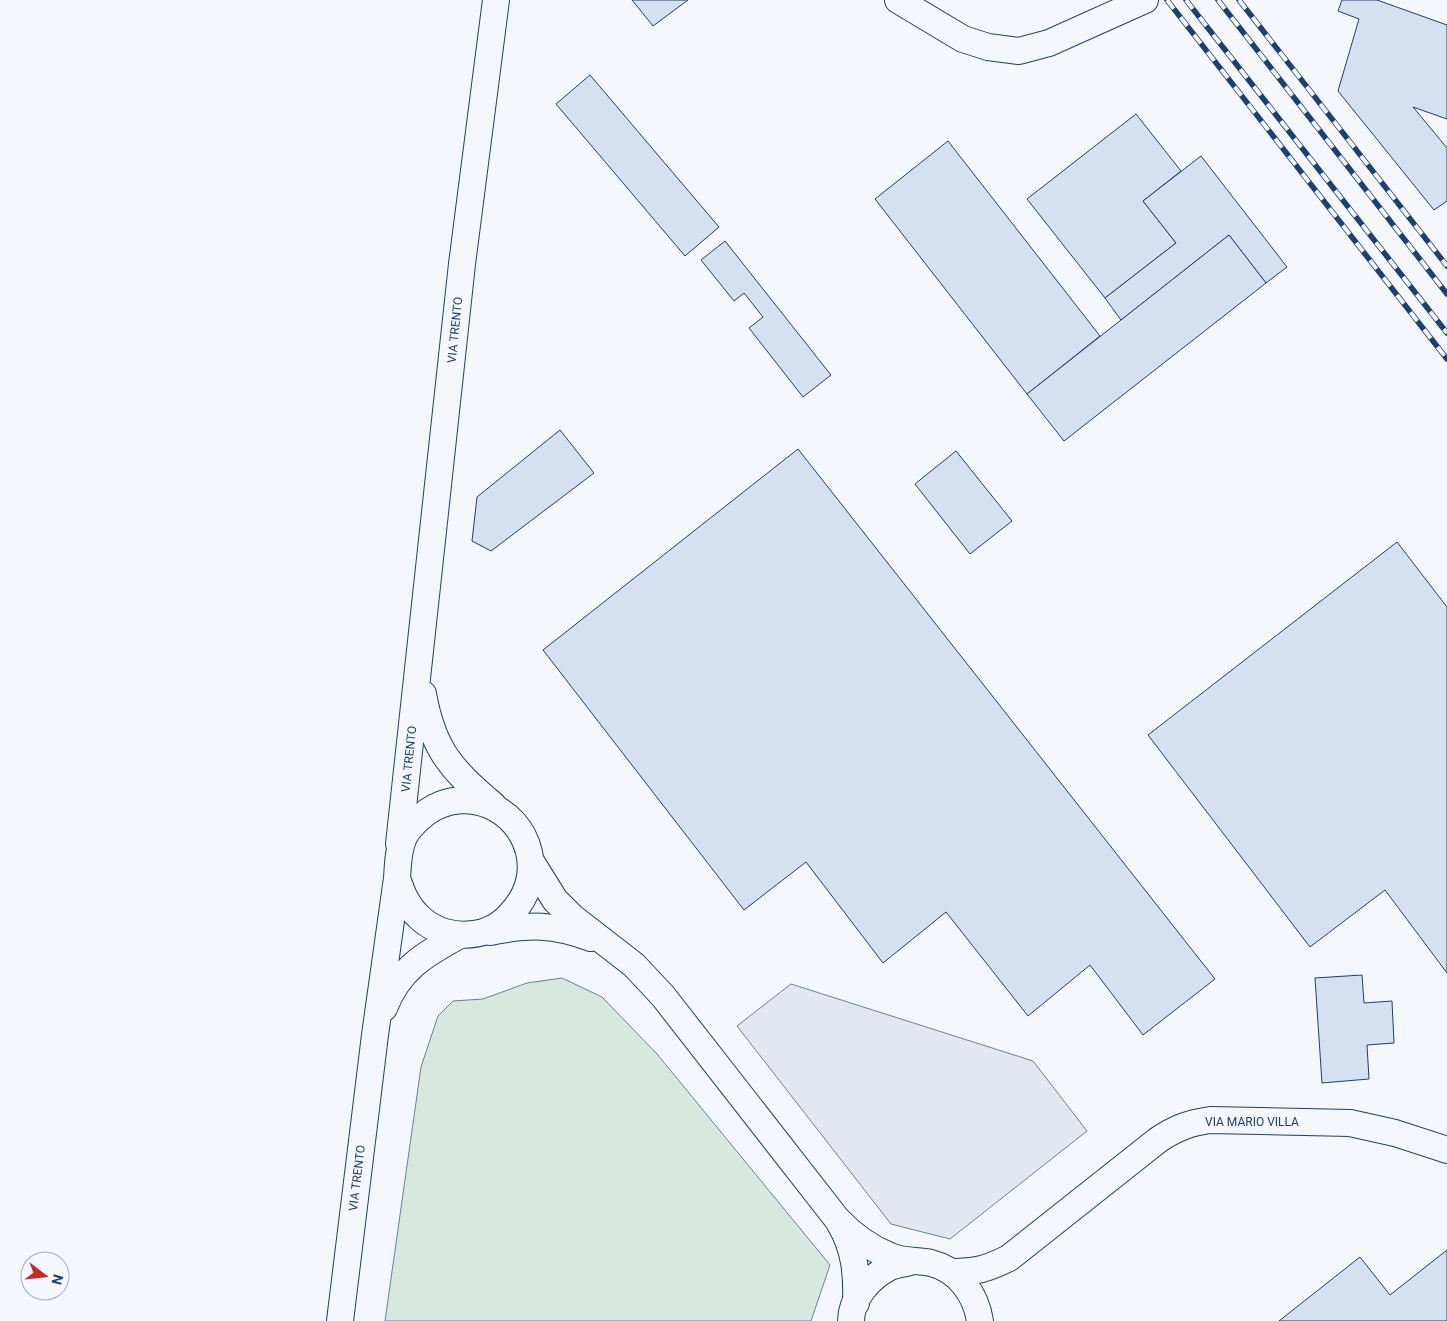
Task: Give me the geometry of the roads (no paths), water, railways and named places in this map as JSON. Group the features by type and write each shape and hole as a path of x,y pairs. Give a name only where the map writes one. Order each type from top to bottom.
{"street":[{"name":"VIA TRENTO","path":"340,1321 375,1035 398,867 462,264 496,0"},
{"path":"898,0 963,39 988,47 1019,51 1048,43 1145,0"},
{"name":"VIA TRENTO","path":"375,1035 385,1005 393,989 404,974 430,951 503,923 519,906 529,886 532,863 526,841 515,823 466,782 440,749 431,730 426,709 420,661"},
{"name":"VIA TRENTO","path":"471,934 438,930 419,918 404,900 398,867 405,836 418,819 436,806 456,800 478,802 498,809"},
{"path":"532,863 555,900 572,917 634,965 663,996 837,1219 851,1234 890,1256 910,1262 932,1264 952,1272 968,1288 978,1306 981,1321"},
{"path":"471,934 524,926 547,927 572,931 606,944"},
{"name":"VIA MARIO VILLA","path":"952,1272 975,1272 994,1266 1009,1258 1158,1140 1174,1130 1191,1123 1210,1120 1350,1123 1395,1133 1447,1150"},
{"path":"837,1219 848,1237 854,1258 857,1280 853,1312"},
{"name":"VIA MARIO VILLA","path":"981,1321 998,1272 1009,1258"},
{"path":"853,1312 858,1297 871,1279 889,1267 910,1262"}],"railway":[{"path":"1167,0 1447,359"},
{"path":"1186,0 1447,333"},
{"path":"1218,0 1447,294"},
{"path":"1239,0 1447,266"}]}
